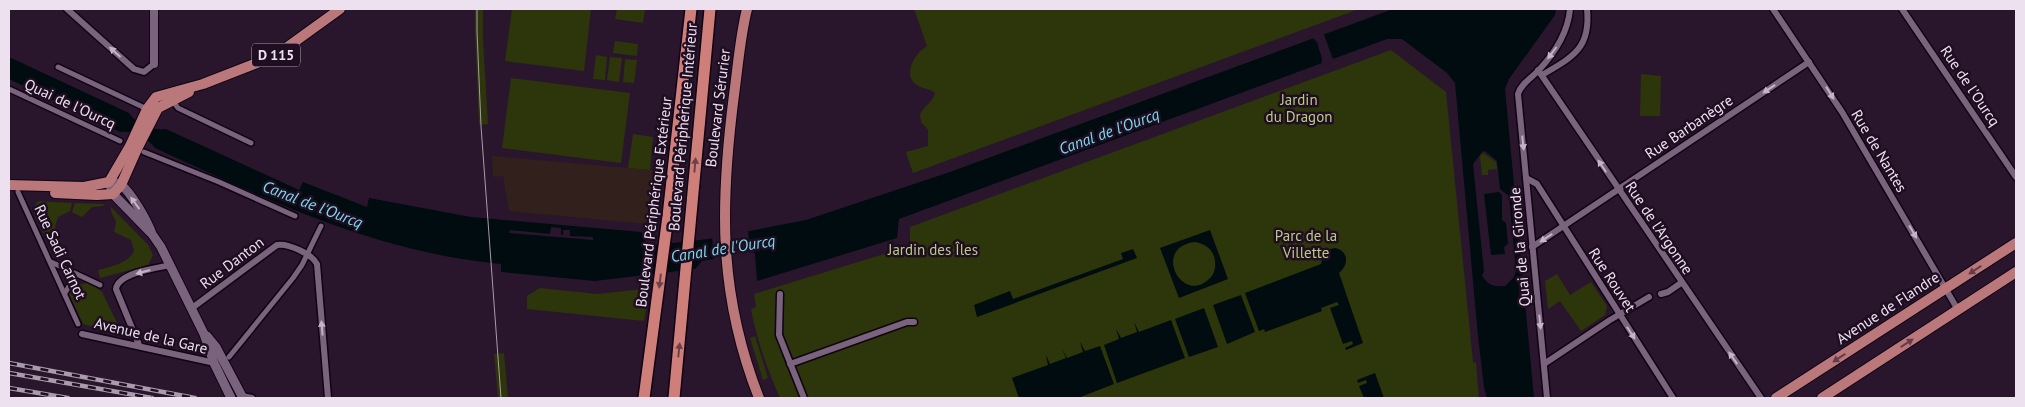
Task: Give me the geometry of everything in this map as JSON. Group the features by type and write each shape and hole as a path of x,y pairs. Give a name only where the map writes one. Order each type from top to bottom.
{"highway":[{"name":"Boulevard Périphérique Extérieur","path":"644,398 668,216 691,9"},
{"name":"Boulevard Périphérique Intérieur","path":"674,398 710,9"}],"main road":[{"name":"D 115","path":"113,194 121,185 133,146 148,112 203,84 277,54 340,9"},
{"name":"Boulevard Sérurier","path":"745,9 727,148 724,233 726,263 734,314 746,361 759,398"},
{"name":"D 115","path":"109,182 133,146"},
{"path":"109,182 113,194 152,234 171,265 204,334 214,363 229,395"},
{"path":"9,185 84,187 109,182 121,185 148,221 152,234"},
{"path":"13,191 113,194"},
{"name":"Avenue de Flandre","path":"1776,398 2016,243"},
{"path":"1822,398 2016,272"},
{"path":"204,334 227,361 242,397"}],"street":[{"path":"67,9 134,69 144,72 154,64 154,9"},
{"path":"1540,73 1559,44 1567,24 1570,9"},
{"path":"1540,73 1570,57 1582,44 1588,32 1587,9"},
{"name":"Rue de Nantes","path":"1773,9 1842,112 1958,310"},
{"name":"Rue de l'Ourcq","path":"1902,9 2016,176"},
{"name":"Rue Barbanègre","path":"1532,247 1809,62"},
{"path":"58,67 148,112"},
{"name":"Quai de la Gironde","path":"1540,73 1521,87 1518,94 1547,398"},
{"name":"Rue de l'Argonne","path":"1540,73 1761,398"},
{"name":"Quai de l'Ourcq","path":"9,89 133,146 295,216"},
{"path":"175,104 178,108 251,143"},
{"name":"Rue Rouvet","path":"1526,178 1537,184 1674,398"},
{"name":"Rue Sadi Carnot","path":"13,191 50,262 78,324"},
{"path":"227,361 293,278 321,226"},
{"name":"Rue Danton","path":"192,308 275,246 282,244 306,255"},
{"path":"306,255 314,259 316,264 328,398"},
{"path":"50,262 100,285"},
{"path":"138,345 116,289 118,282 124,277 171,265"},
{"path":"65,293 76,274"},
{"path":"1661,294 1668,292 1681,283"},
{"path":"780,294 779,335 804,398"},
{"path":"1544,364 1649,297"},
{"path":"790,364 907,322 914,322"},
{"name":"Avenue de la Gare","path":"82,334 214,363 227,361"},
{"path":"242,397 252,398"}],"shaded area":[{"path":"492,156 664,171 657,225 509,211 503,176 493,177"}],"green space":[{"path":"475,9 483,9 488,124 479,125 475,32"},
{"path":"512,9 591,9 584,71 505,61"},
{"path":"617,9 645,9 643,23 615,19"},
{"path":"914,9 1359,9 913,173 906,152 928,146 928,130 921,122 920,114 935,93 917,85 910,76 910,70 915,58 927,46"},
{"path":"615,41 638,44 637,56 613,53"},
{"name":"Parc de la Villette","path":"1391,50 1446,92 1473,362 1476,363 1479,398 780,398 756,332 751,309 756,307 754,294 910,246 910,227"},
{"path":"596,55 607,57 605,80 593,79"},
{"path":"610,57 622,58 619,82 607,80"},
{"path":"625,59 637,60 634,83 623,82"},
{"path":"1641,74 1661,76 1660,116 1640,116"},
{"path":"511,78 630,93 621,163 502,148"},
{"path":"633,134 653,137 650,170 628,168"},
{"path":"1483,153 1496,162 1497,169 1488,170 1488,175 1482,175 1480,156"},
{"path":"38,201 72,203 70,211 58,217 55,226 61,242 51,247 35,217 34,207"},
{"path":"75,203 104,204 103,206 92,207 82,217 72,212"},
{"path":"111,207 148,245 153,255 148,265 100,278 98,270 124,261 134,250 131,240 114,232 116,222"},
{"path":"1557,274 1570,295 1591,282 1607,306 1605,315 1581,331 1560,301 1548,309 1545,281"},
{"path":"89,282 102,292 121,331 114,332 83,324 69,294 72,287"},
{"path":"540,288 597,294 644,289 649,294 644,321 527,309 527,296"},
{"path":"755,336 768,378 763,380 750,338"},
{"path":"504,353 508,398 498,398 494,354"}],"water":[{"name":"Canal de l'Ourcq","path":"1393,9 1556,9 1555,15 1509,79 1505,89 1534,398 1487,398 1478,336 1455,83 1447,73 1402,39 1387,39 899,219 897,238 757,281 755,254 753,252 702,261 695,269 595,281 501,272 501,264 455,258 366,236 323,221 239,186 155,148 140,135 120,132 9,79 9,57 129,113 136,121 145,126 155,129 166,129 299,190 303,182 367,207 369,198 471,217 641,232 648,246 708,239 806,220 950,172","holes":["1485,151 1497,161 1500,189 1509,196 1516,271 1514,277 1505,286 1494,286 1482,275 1484,272 1473,164 1482,152"]},
{"path":"1499,192 1502,195 1502,220 1506,223 1508,244 1504,247 1505,255 1491,255 1484,194"},
{"path":"1210,230 1228,279 1179,298 1160,248","holes":["1194,242 1208,248 1213,254 1215,269 1209,279 1199,285 1189,285 1181,280 1173,263 1175,254 1181,246"]},
{"path":"1335,248 1345,255 1345,266 1339,273 1363,343 1346,350 1345,348 1353,344 1352,341 1343,344 1330,308 1339,305 1337,302 1321,308 1322,311 1265,332 1264,329 1259,331 1245,293 1321,264 1324,253"},
{"path":"1133,249 1137,258 977,317 974,305 1010,291 1013,299 1123,259 1121,253"},
{"path":"1241,295 1255,332 1227,344 1213,305"},
{"path":"1204,308 1218,347 1189,357 1175,319"},
{"path":"1171,320 1185,358 1117,383 1104,345 1119,339 1116,329 1121,338 1137,332 1134,322 1139,332"},
{"path":"1080,342 1085,351 1100,346 1114,384 1078,398 1019,398 1012,378 1048,365 1046,355 1050,364 1066,358 1062,349 1067,358 1083,352"},
{"path":"1375,373 1384,398 1364,398 1359,386 1367,383 1366,380 1358,383 1357,380"}],"pier":[{"path":"1323,32 1334,62 1321,66 1322,59 1317,42 1311,36"},
{"path":"551,227 561,228 561,235 563,235 563,230 570,230 570,236 593,237 593,240 509,233 510,230 550,234"},
{"path":"748,229 750,255 714,261 712,236"}],"tram line":[{"path":"477,9 481,126 501,398"}],"railway":[{"path":"9,363 195,398"},
{"path":"9,373 152,398"},
{"path":"9,388 68,398"}],"park label":[{"name":"Jardin du Dragon","path":"1299,108"},
{"name":"Jardin des Îles","path":"933,250"}]}
